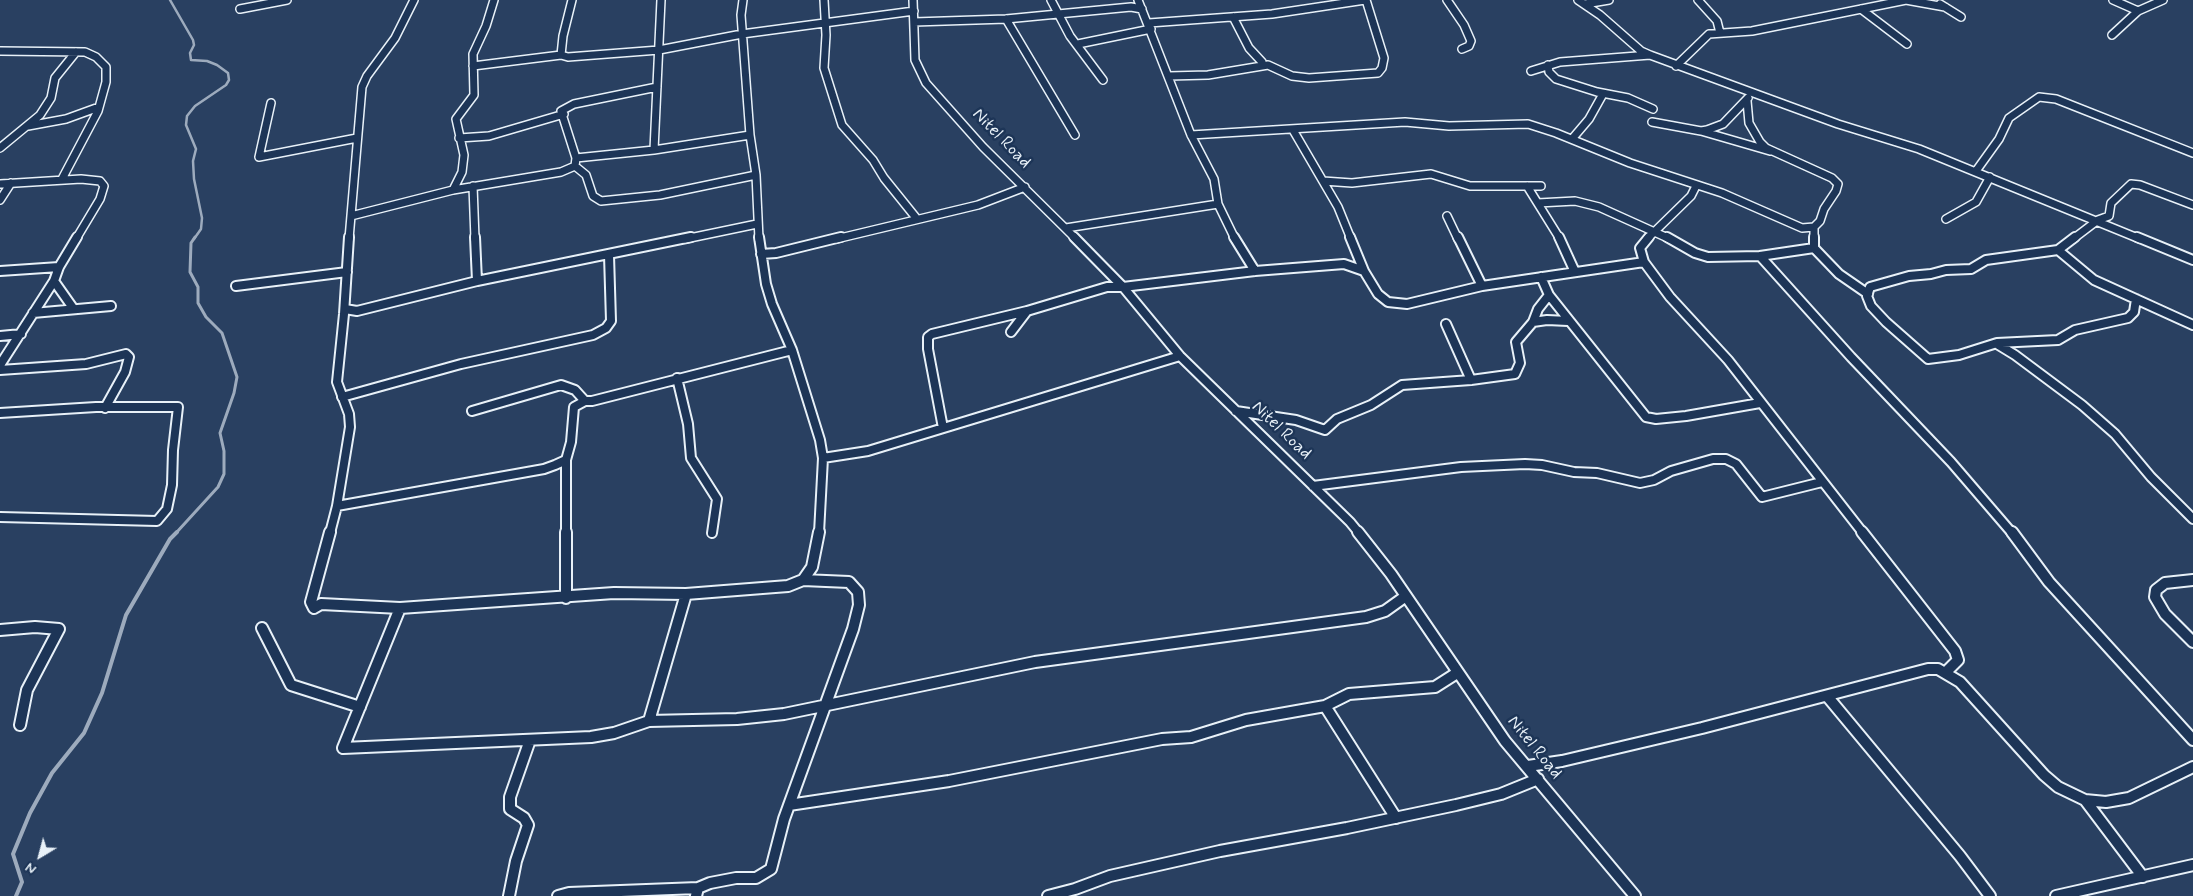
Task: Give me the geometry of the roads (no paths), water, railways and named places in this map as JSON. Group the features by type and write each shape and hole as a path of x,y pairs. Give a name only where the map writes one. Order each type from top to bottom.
{"street":[{"path":"240,9 278,4 288,0"},
{"path":"453,190 462,172 464,155 456,118 474,95 473,66 475,47 486,26 494,0"},
{"path":"561,55 563,36 572,0"},
{"path":"654,150 661,0"},
{"path":"743,0 741,14 742,34 762,258 772,304 792,350 820,440 823,458 818,543 812,567 803,580"},
{"path":"824,0 826,24 824,68 842,125 872,160 917,219"},
{"name":"Nitel Road","path":"913,0 915,60 926,83 983,147 1123,287 1180,356 1350,522 1406,596 1457,673 1505,740 1635,896"},
{"path":"1051,0 1070,36 1078,44 1103,80"},
{"path":"1138,0 1150,26 1191,135 1214,179 1218,204 1239,248 1255,271"},
{"path":"1078,44 1150,26 1272,14 1366,0 1384,58 1382,68 1378,73 1309,78 1292,76 1268,65 1208,75 1169,76"},
{"path":"1447,0 1472,41 1469,46 1462,50"},
{"path":"1581,2 1609,0"},
{"path":"1698,0 1717,21 1720,33"},
{"path":"1676,66 1706,36 1752,31 1906,0 1945,7"},
{"path":"1934,0 1961,17"},
{"path":"2113,0 2138,11"},
{"path":"2112,35 2138,11 2163,0"},
{"path":"412,1 395,38 371,70 362,87 351,197 345,309 337,382 349,414 350,427 337,506 312,602 314,608 321,604 400,608 566,598 614,593 686,594 788,586 803,580 849,582 858,592 858,605 853,629 789,805 771,869 756,878 736,878 710,883 697,892 569,893 558,896"},
{"path":"1581,2 1606,19 1641,51 1650,56 1838,124 1906,144 1976,170 2192,258"},
{"path":"914,22 1006,19 1056,12 1131,7 1142,9"},
{"path":"1862,9 1907,44"},
{"path":"473,66 561,55 568,57 659,50 742,34 914,11"},
{"path":"1233,17 1249,48 1262,62 1262,66"},
{"path":"1006,19 1075,135"},
{"path":"0,51 85,52 96,57 106,67 106,82 99,107 62,179"},
{"path":"0,148 40,114 47,104 56,82 55,78 76,52"},
{"path":"1531,71 1548,65 1577,60 1650,56"},
{"path":"1548,65 1550,72 1556,79 1603,94 1628,98 1653,109"},
{"path":"657,87 574,104 561,111 564,114 576,162 586,175 593,196 601,201 660,195 756,175"},
{"path":"1701,131 1723,124 1747,101 1750,93"},
{"path":"1572,139 1589,119 1603,94"},
{"path":"1976,170 1999,139 2009,118 2039,98 2056,99 2193,153"},
{"path":"1747,101 1749,123 1760,142 1772,152"},
{"path":"272,103 259,157 357,138"},
{"path":"25,127 66,119 99,107"},
{"path":"459,138 489,136 564,114"},
{"path":"1191,135 1405,122 1449,126 1528,124 1572,139 1630,163 1722,193 1802,228 1814,227 1820,221 1824,209 1836,191 1838,184 1832,178 1772,152 1745,146 1701,131 1652,122"},
{"path":"1293,130 1338,207 1364,271 1378,294 1388,302 1407,304 1482,286 1644,262"},
{"path":"351,216 453,190 554,174 576,162 750,135"},
{"path":"1323,181 1352,183 1431,174 1470,186 1541,186"},
{"path":"1946,219 1976,202 1990,177"},
{"path":"0,184 62,179 100,181 104,186 100,199 59,267 54,281 0,365"},
{"path":"0,200 11,183"},
{"path":"2136,299 2134,312 2120,321 2075,330 2058,340 1997,343 1959,355 1928,359 1870,306 1868,294 1870,287 1909,276 1931,274 1946,270 1971,269 1986,260 2058,250 2098,220 2108,216 2111,202 2131,184 2140,185 2193,205"},
{"path":"473,186 477,281"},
{"path":"1528,186 1558,235 1575,272"},
{"path":"1696,186 1690,196 1640,248 1644,262 1660,284 1728,360 1822,482 1899,577 1955,652 1958,660 1946,672"},
{"path":"762,258 776,253 993,201 1025,188"},
{"path":"1538,204 1575,201 1599,207 1656,230 1695,253 1708,257 1760,256 1814,248"},
{"path":"1066,228 1218,204"},
{"path":"1447,216 1482,286"},
{"path":"345,309 357,311 477,281 609,256 758,224"},
{"path":"1814,227 1814,248 1840,274 1868,294"},
{"path":"2058,250 2094,280 2193,325"},
{"path":"342,397 461,364 593,335 606,328 611,321 609,256"},
{"path":"1760,256 1851,357 1951,462 2011,530 2055,588 2193,740"},
{"path":"943,428 928,350 928,337 932,334 1027,311 1107,286 1123,287 1255,271 1344,264 1364,271"},
{"path":"0,271 59,267"},
{"path":"236,286 347,272"},
{"path":"1541,277 1549,295 1568,321 1639,410 1650,419 1686,416 1760,403"},
{"path":"54,281 73,308"},
{"path":"1236,411 1296,420 1324,430 1337,419 1371,405 1402,385 1471,380 1516,374 1520,363 1516,342 1533,322 1538,309 1549,295"},
{"path":"33,313 111,306"},
{"path":"1011,332 1027,311"},
{"path":"1533,322 1547,320 1568,321"},
{"path":"1446,324 1471,380"},
{"path":"0,336 21,334"},
{"path":"1997,343 2060,388 2115,434 2142,464 2150,477 2193,519"},
{"path":"566,598 566,460 572,442 574,407 585,401 592,402 677,378 792,350"},
{"path":"0,370 86,364 126,354 129,357 125,372 105,408"},
{"path":"823,458 868,451 1180,356"},
{"path":"677,378 688,424 691,458 716,499 712,533"},
{"path":"472,411 561,386 575,390 585,401"},
{"path":"0,413 178,407 173,450 172,485 167,509 157,521 0,517"},
{"path":"1313,486 1461,467 1525,464 1542,465 1574,472 1597,473 1640,483 1654,480 1671,471 1713,459 1726,459 1736,464 1762,497 1822,482"},
{"path":"337,506 544,469 566,460"},
{"path":"2193,580 2165,584 2156,590 2155,597 2165,614 2193,642"},
{"path":"649,721 686,594"},
{"path":"400,608 343,748 599,736 649,721 737,719 784,714 1035,662 1366,617 1385,611 1406,596"},
{"path":"0,630 35,627 59,629 27,690 20,725"},
{"path":"262,628 291,684 360,707"},
{"path":"1528,766 1562,761 1827,696 1928,669 1946,672 1960,682 2044,775 2058,787 2085,800 2106,802 2129,798 2193,767"},
{"path":"789,805 949,781 1162,739 1191,737 1246,720 1325,706 1349,694 1435,687 1457,673"},
{"path":"1827,696 1948,840 1990,896"},
{"path":"1325,706 1396,818"},
{"path":"509,896 516,861 528,825 524,818 510,809 510,797 530,740"},
{"path":"1048,896 1075,889 1110,876 1220,851 1396,818 1501,794 1538,779"},
{"path":"2085,800 2143,877"},
{"path":"2056,896 2193,865"}],"waterway":[{"path":"170,0 193,40 194,45 190,53 191,60 207,61 217,65 228,73 229,80 226,85 195,106 187,116 186,125 196,149 193,161 194,179 202,218 201,229 194,239"},
{"path":"176,533 218,487 224,474 224,451 220,433 234,393 237,377 222,333 206,317 198,303 198,287 190,272 191,243 195,237"},
{"path":"16,896 22,882 13,854 30,813 52,773 84,733 102,693 126,615 170,539 176,533"}]}
